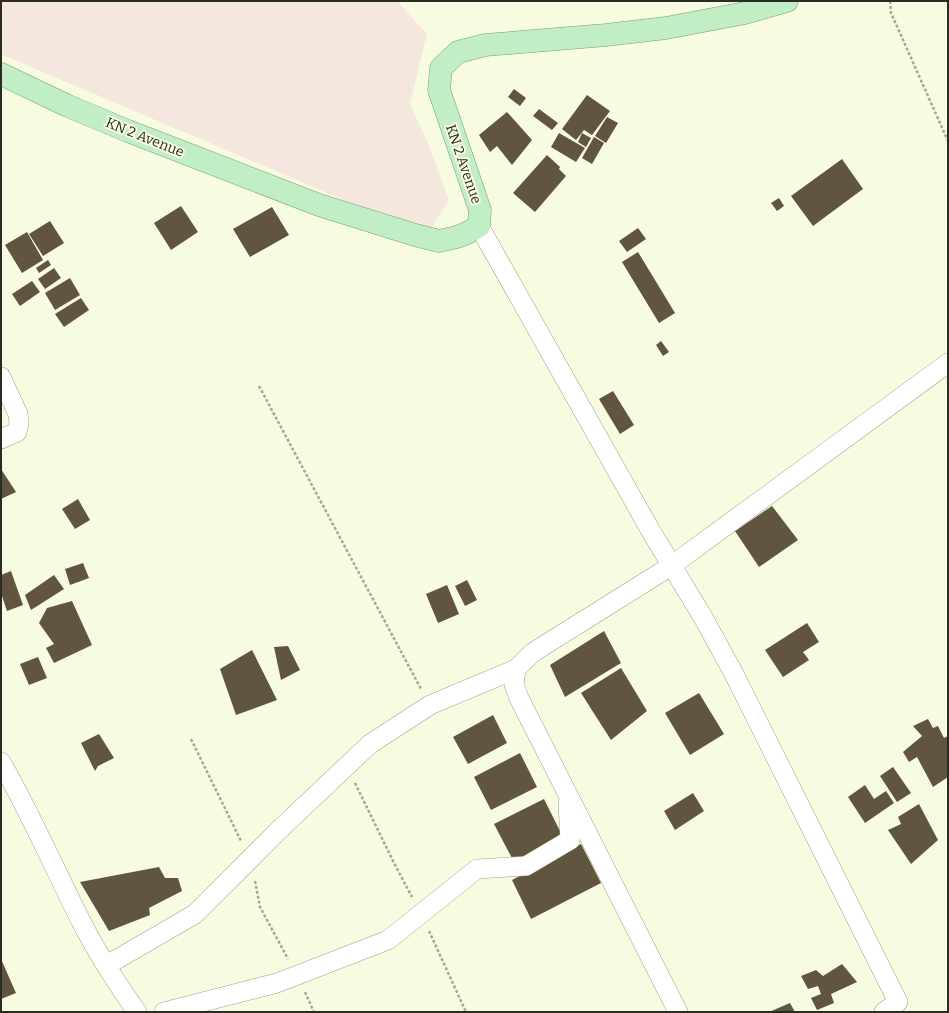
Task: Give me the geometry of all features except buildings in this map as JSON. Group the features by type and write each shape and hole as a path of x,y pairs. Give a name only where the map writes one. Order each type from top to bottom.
{"main road":[{"name":"KN 2 Avenue","path":"1,74 68,106 128,131 319,205 439,241 457,237 478,226 480,210 439,90 441,68 458,52 485,45 606,35 666,28 745,13 787,1"}],"street":[{"path":"478,226 648,526 704,619 734,674 898,1002 884,1012"},
{"path":"107,965 195,914 280,829 370,744 430,705 516,669 532,653 671,566 948,363"},
{"path":"1,377 18,414 19,423 17,432 1,439"},
{"path":"516,669 514,684 519,698 678,1012"},
{"path":"1,762 17,789 83,925 137,1012"},
{"path":"164,1012 277,983 388,940 477,869 526,866 570,840 567,795"}],"path":[{"path":"890,1 891,13 948,141"},
{"path":"259,386 430,705"},
{"path":"346,767 421,913 466,1012"}],"shaded area":[{"path":"1,1 397,1 427,34 410,104 428,143 449,200 430,230 374,213 1,54"}]}
